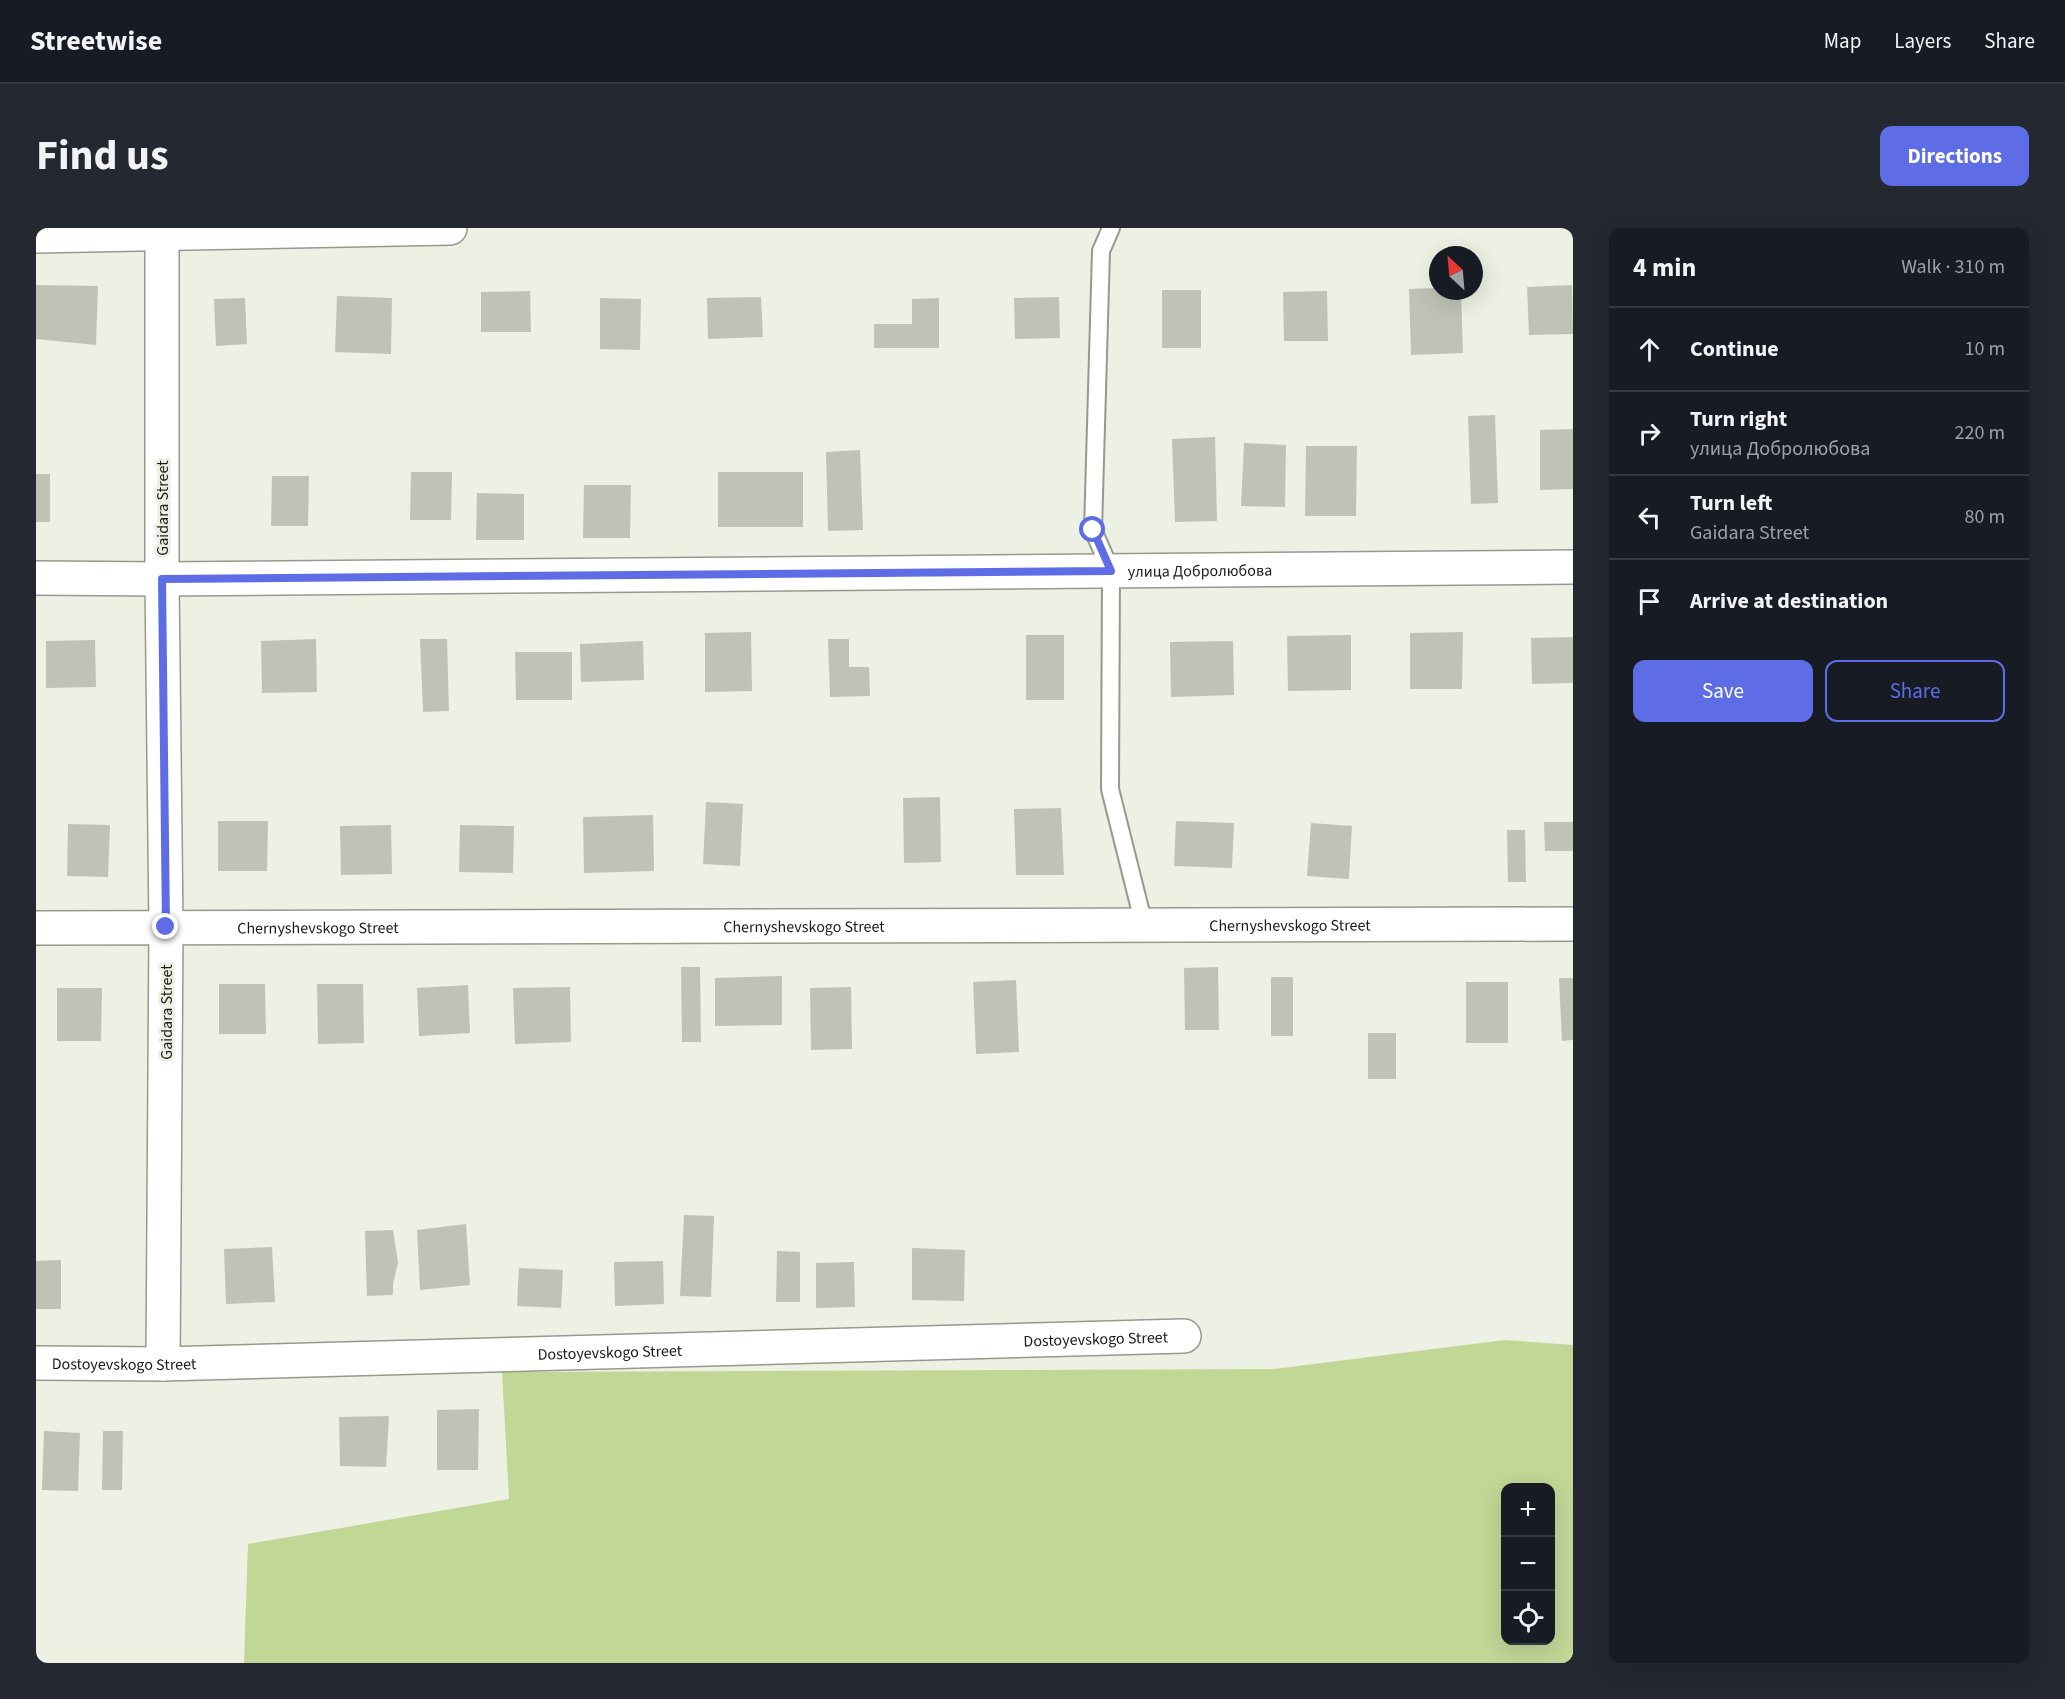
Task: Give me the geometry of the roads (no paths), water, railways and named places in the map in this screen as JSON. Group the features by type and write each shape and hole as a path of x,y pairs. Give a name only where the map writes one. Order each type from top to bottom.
{"street":[{"path":"36,236 162,231 450,228"},
{"name":"Gaidara Street","path":"162,231 162,579 166,927 163,1364"},
{"name":"улица Добролюбова","path":"36,578 162,579 1573,567"},
{"name":"Chernyshevskogo Street","path":"36,928 1573,924"},
{"name":"Dostoyevskogo Street","path":"36,1363 163,1364 1185,1336"}],"lane":[{"path":"1111,228 1101,251 1093,530 1111,571 1110,789 1144,925"}]}
